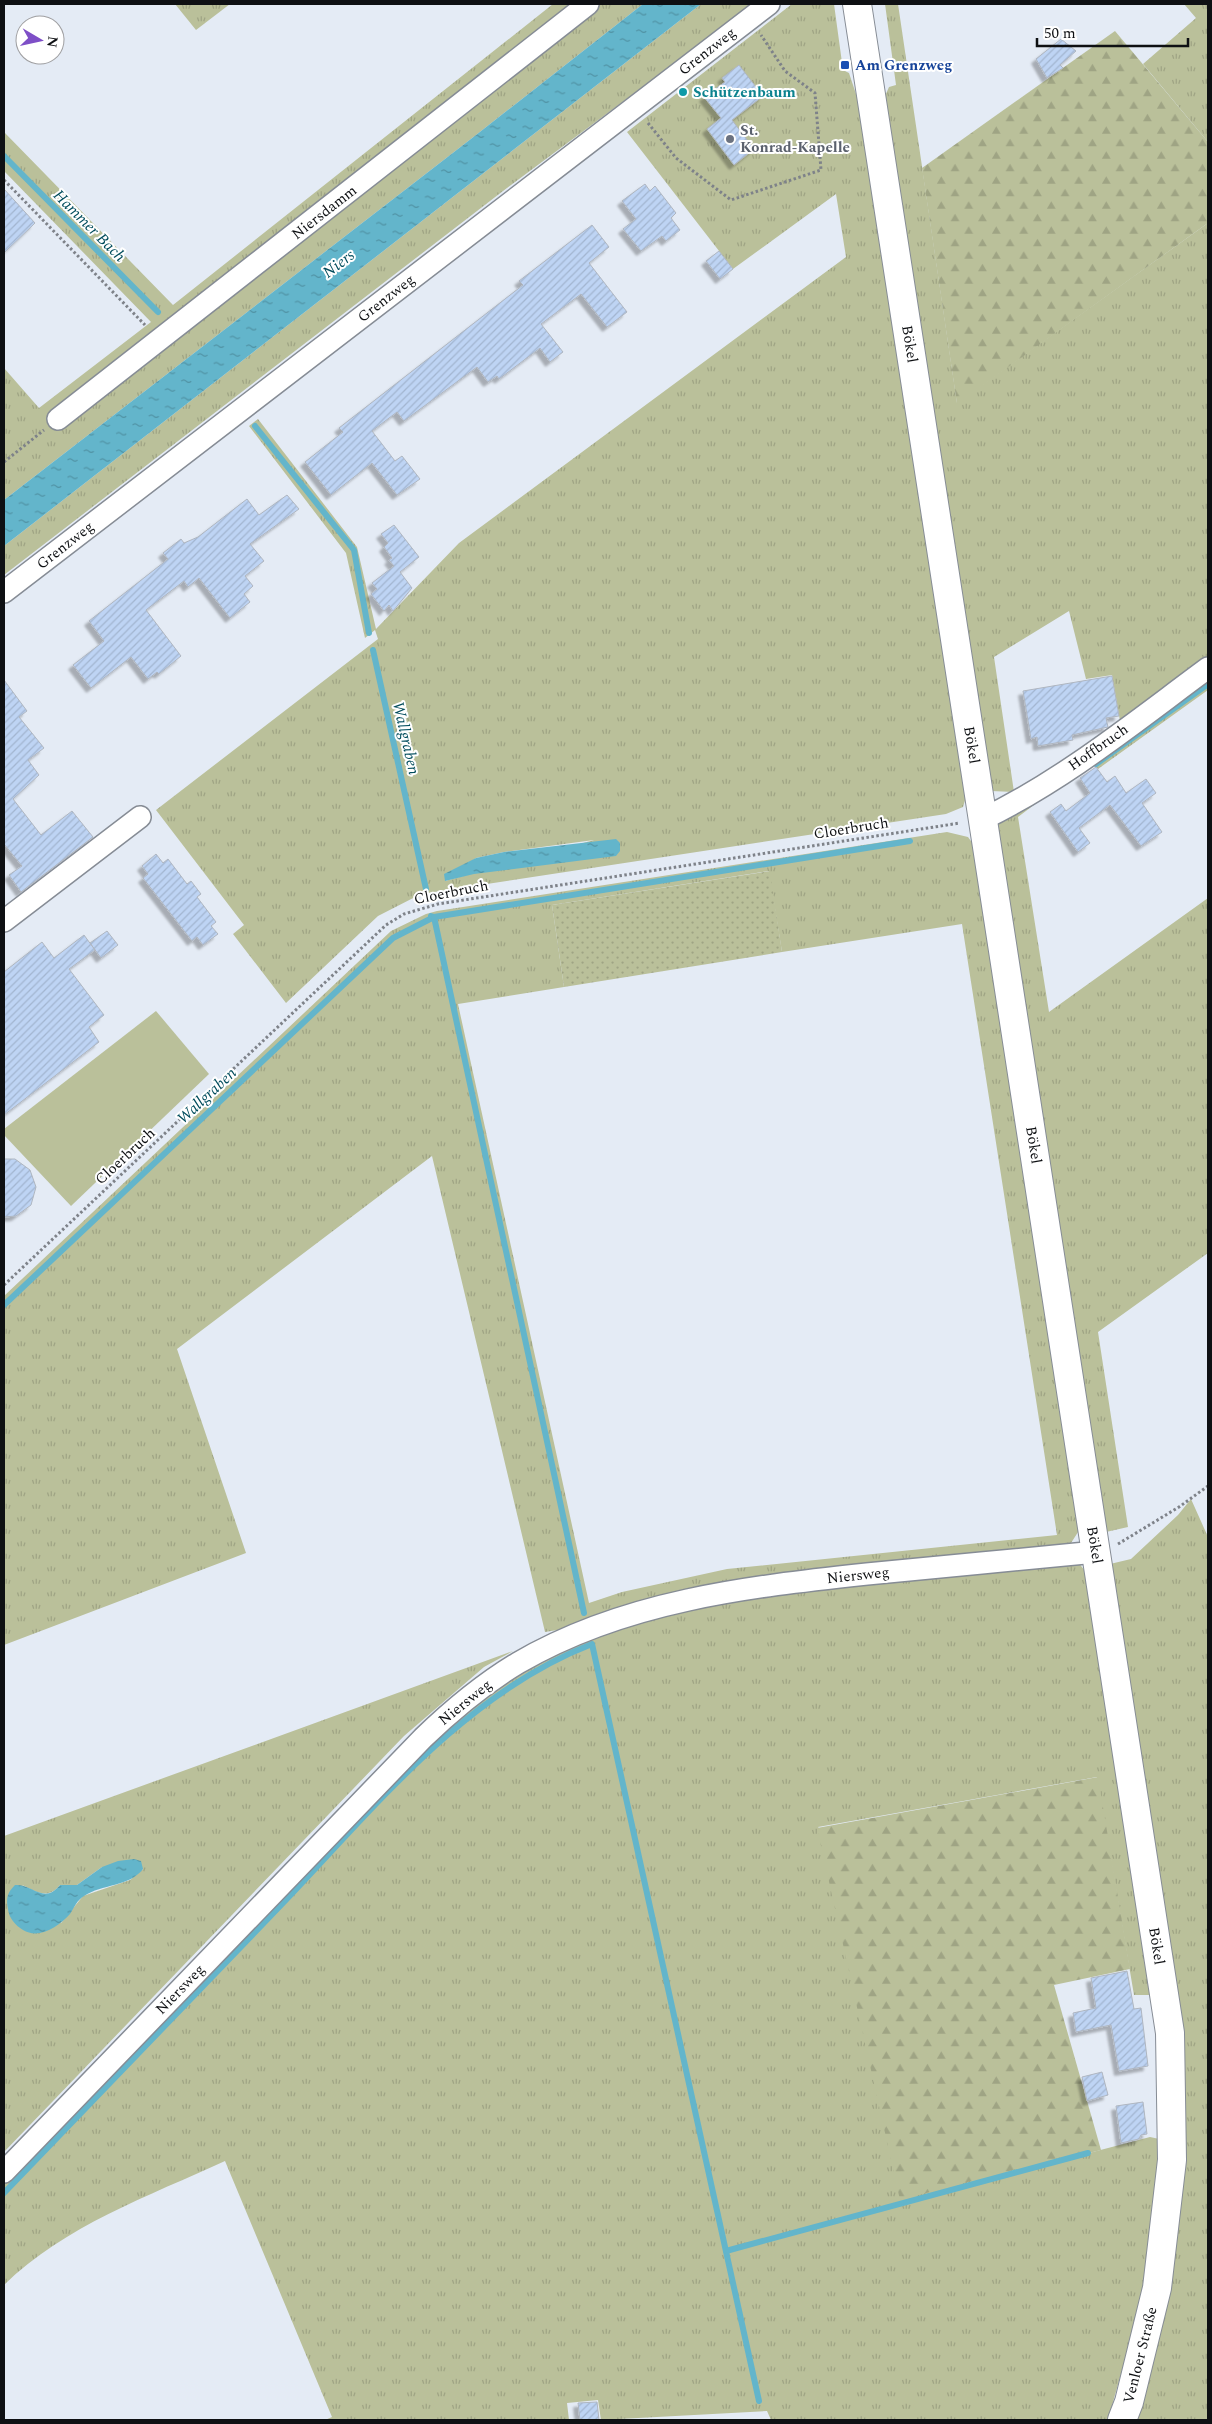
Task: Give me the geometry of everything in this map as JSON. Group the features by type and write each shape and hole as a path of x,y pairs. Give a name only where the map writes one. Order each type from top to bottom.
{"main road":[{"name":"Bökel","path":"857,4 1170,2032 1172,2160 1157,2288"},
{"name":"Venloer Straße","path":"1122,2420 1129,2402 1157,2288"}],"street":[{"name":"Niersdamm","path":"58,419 161,341 588,4"},
{"name":"Grenzweg","path":"4,592 769,4"},
{"name":"Hoffbruch","path":"983,819 1004,809 1066,770 1208,668"},
{"path":"4,921 140,817"},
{"name":"Niersweg","path":"4,2172 423,1738 472,1694 518,1663 565,1640 621,1618 705,1595 789,1582 1096,1552"}],"path":[{"path":"635,107 676,158 732,200 821,170 815,93 785,71 750,18"},
{"path":"4,180 161,341"},
{"path":"4,462 58,419"},
{"name":"Cloerbruch","path":"4,1286 386,925 404,914 416,909 447,902 983,819"},
{"path":"1096,1552 1117,1545 1179,1507 1208,1486"}],"green space":[{"path":"175,4 230,4 196,30"},
{"path":"553,4 643,4 4,500 4,368 39,408 151,322 4,171 4,132 173,305"},
{"path":"701,4 754,4 503,191 4,575 4,546"},
{"path":"792,4 834,4 843,70 849,73 864,118 967,794 963,807 946,814 421,894 378,916 286,1003 233,934 244,925 156,810 378,639 375,630 365,638 346,553 249,426 258,419 357,547 376,629 459,543 846,257 836,194 733,269 627,132","holes":["594,840 445,881 476,858 504,852"]},
{"path":"885,4 898,4 957,403 1208,223 1208,657 1120,721 1112,675 1086,679 1069,611 994,657 1014,792 991,791 885,96 889,87 896,85"},
{"path":"1184,4 1208,4 1208,142 1143,64 1196,18"},
{"path":"1115,31 1208,142 1208,223 957,404 922,168"},
{"path":"1208,678 1208,690 1098,769 1092,761 1018,817 1049,1012 1208,898 1208,1253 1098,1332 1128,1527 1106,1532 996,826"},
{"path":"947,832 968,837 976,848 1080,1529 1071,1543 1059,1549 545,1632 432,1156 177,1349 246,1553 4,1645 4,1296 391,931 426,914","holes":["769,871 782,952 962,924 1057,1535 727,1569 622,1592 589,1603 458,1004 564,987 552,905"]},
{"path":"770,871 782,952 564,987 552,905"},
{"path":"156,1011 209,1074 71,1206 4,1135 4,1129"},
{"path":"1191,1499 1208,1537 1208,2420 1132,2420 1180,2201 1110,1564 1131,1559 1178,1515"},
{"path":"1077,1561 1086,1572 1150,1995 1134,1995 1097,1777 818,1827 1089,2153 1150,2137 1164,2140 1141,2302 1108,2420 771,2420 767,2411 601,2420 598,2400 567,2403 569,2420 325,2420 332,2417 225,2161 137,2200 80,2229 28,2264 4,2285 4,2183 420,1752 498,1686 561,1649 676,1605"},
{"path":"513,1651 484,1667 404,1736 4,2152 4,1836","holes":["102,1867 143,1869 130,1880 83,1896 61,1923 22,1885 37,1892 47,1893 56,1890 60,1885 77,1885"]},
{"path":"1098,1777 1130,1969 1054,1985 1101,2150 1089,2153 1088,2150 900,2200 817,1828"}],"water":[{"name":"Niers","path":"643,4 701,4 4,546 4,500"},
{"path":"616,839 620,843 620,851 616,856 474,874 445,881 444,874 476,858 504,852"},
{"path":"134,1859 141,1861 143,1869 137,1875 84,1896 70,1914 55,1927 42,1932 29,1933 17,1926 10,1915 7,1899 15,1885 27,1887 43,1894 49,1893 60,1885 77,1885 102,1867 118,1861"}],"building":[{"path":"1061,39 1076,51 1060,65 1063,68 1047,78 1036,59"},
{"path":"739,65 763,96 732,120 754,149 734,165 707,129 721,118 704,97 725,82 722,78"},
{"path":"645,184 650,191 655,186 676,213 671,218 680,230 666,241 662,236 641,251 623,229 636,219 622,201"},
{"path":"4,189 35,223 4,253"},
{"path":"592,225 609,247 589,263 627,312 607,327 581,294 541,324 563,352 550,362 540,348 499,379 497,376 488,382 477,367 404,421 397,412 372,431 395,461 402,456 420,479 397,495 372,463 331,495 305,462 343,432 339,428 523,285 519,281"},
{"path":"719,251 733,269 720,279 706,261"},
{"path":"287,495 299,509 250,544 264,561 245,576 253,586 244,594 250,602 230,618 199,578 188,587 184,581 146,610 181,656 159,674 157,672 148,679 131,657 91,688 73,665 104,641 89,621 168,559 163,553 181,539 184,543 198,537 247,499 259,515"},
{"path":"394,525 419,557 400,572 412,588 393,611 389,605 384,611 371,594 377,589 372,583 394,566 389,560 392,558 384,547 388,543 381,534"},
{"path":"1112,676 1119,716 1106,718 1108,727 1072,735 1073,740 1038,746 1037,737 1031,739 1023,691"},
{"path":"4,680 27,711 19,717 44,748 28,760 39,775 13,799 41,835 72,811 93,837 21,892 9,875 22,866 4,844"},
{"path":"1096,767 1107,782 1115,776 1126,793 1146,779 1156,793 1142,803 1162,832 1141,846 1110,805 1079,828 1090,843 1078,852 1050,812 1061,804 1066,811 1090,793 1080,778"},
{"path":"156,854 163,863 168,859 187,884 191,881 201,894 197,897 216,922 211,926 218,934 203,945 197,937 192,941 143,878 148,874 142,866"},
{"path":"107,931 118,945 101,958 90,943"},
{"path":"84,935 95,950 69,969 104,1015 89,1027 99,1042 4,1115 4,972 42,942 54,958"},
{"path":"4,1159 15,1159 30,1170 36,1187 31,1205 16,1216 4,1217"},
{"path":"1127,1971 1134,2009 1141,2008 1148,2066 1119,2071 1111,2025 1076,2032 1073,2013 1096,2008 1091,1978"},
{"path":"1102,2072 1108,2095 1087,2101 1082,2077"},
{"path":"1143,2102 1147,2134 1141,2135 1139,2139 1121,2143 1116,2106"},
{"path":"597,2402 599,2420 580,2420 578,2403"}],"waterway":[{"name":"Hammer Bach","path":"4,156 158,312"},
{"name":"Wallgraben","path":"255,426 354,550 369,633"},
{"name":"Wallgraben","path":"373,650 426,889"},
{"path":"1096,764 1208,684"},
{"path":"584,1613 434,917 910,841"},
{"name":"Wallgraben","path":"4,1305 393,938 434,917 431,916"},
{"path":"4,2193 424,1756 463,1722 503,1692 546,1665 592,1644 759,2401"},
{"path":"726,2251 1088,2153"}],"place":[{"name":"Am Grenzweg","path":"845,65"},
{"name":"Schützenbaum","path":"683,92"},
{"name":"St. Konrad-Kapelle","path":"730,139"}]}
